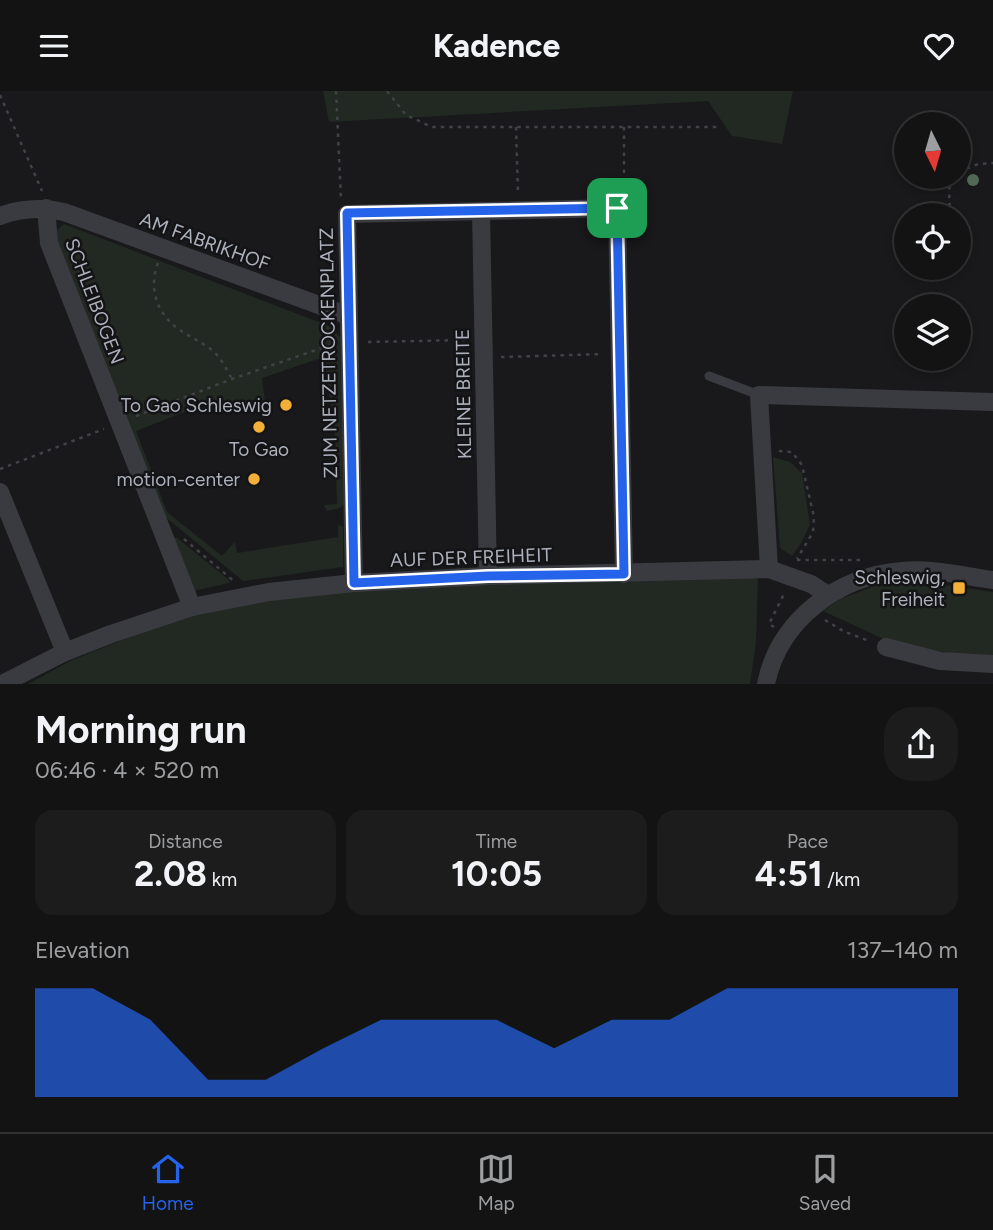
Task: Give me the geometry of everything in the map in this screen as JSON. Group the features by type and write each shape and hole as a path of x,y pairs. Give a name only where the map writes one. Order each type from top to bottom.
{"street":[{"path":"0,216 14,211 46,208"},
{"name":"AM FABRIKHOF","path":"46,208 64,212 349,316"},
{"name":"SCHLEIBOGEN","path":"46,208 49,243 192,607"},
{"name":"ZUM NETZETROCKENPLATZ","path":"354,583 347,213 617,208"},
{"path":"617,208 624,574"},
{"name":"KLEINE BREITE","path":"481,211 488,576"},
{"path":"769,569 759,395 993,403"},
{"path":"0,492 65,652"},
{"name":"AUF DER FREIHEIT","path":"2,684 65,652 110,634 192,607 269,592 354,583 488,576 769,569 811,584 828,595"},
{"path":"766,684 776,654 806,613 828,595 856,581 903,570 993,580"},
{"path":"886,647 940,661 993,664"}],"lane":[{"path":"709,376 759,395"}],"path":[{"path":"336,91 341,199 347,213"},
{"path":"387,91 406,115 432,127 720,127"},
{"path":"0,95 45,197 46,208"},
{"path":"516,127 518,210"},
{"path":"617,208 625,208 624,127"},
{"path":"971,167 993,163"},
{"path":"163,248 152,283 153,293 162,311 177,329 203,343 219,356 232,379"},
{"path":"0,470 232,379 337,343 620,354"},
{"path":"763,450 792,452 802,465 814,517 813,532 797,557 793,577 769,624 787,636"},
{"path":"182,537 240,586"},
{"path":"820,617 843,631 886,647"}],"shaded area":[{"path":"323,91 793,91 782,144 732,136 708,101 329,122"},
{"path":"64,224 329,326 340,337 344,504 340,508 327,511 324,505 337,504 335,434 324,357 262,378 265,402 212,410 210,402 136,431 167,512 222,556 235,542 237,553 338,537 338,525 343,527 343,567 243,581 163,515 56,238 58,229"},
{"path":"773,457 790,462 802,473 810,525 792,556 780,548"},
{"path":"176,537 229,580 229,583 193,591 174,539"},
{"path":"758,576 756,642 750,684 28,684 70,661 157,626 231,605 359,586"},
{"path":"896,578 993,592 993,657 958,655 888,641 823,611 840,599"}],"place":[{"name":"To Gao Schleswig","path":"286,405"},
{"name":"To Gao","path":"259,427"},
{"name":"motion-center","path":"254,479"},
{"name":"Schleswig, Freiheit","path":"959,588"}],"route":[{"path":"617,208 624,574 488,576 354,583 347,213 617,208"}]}
